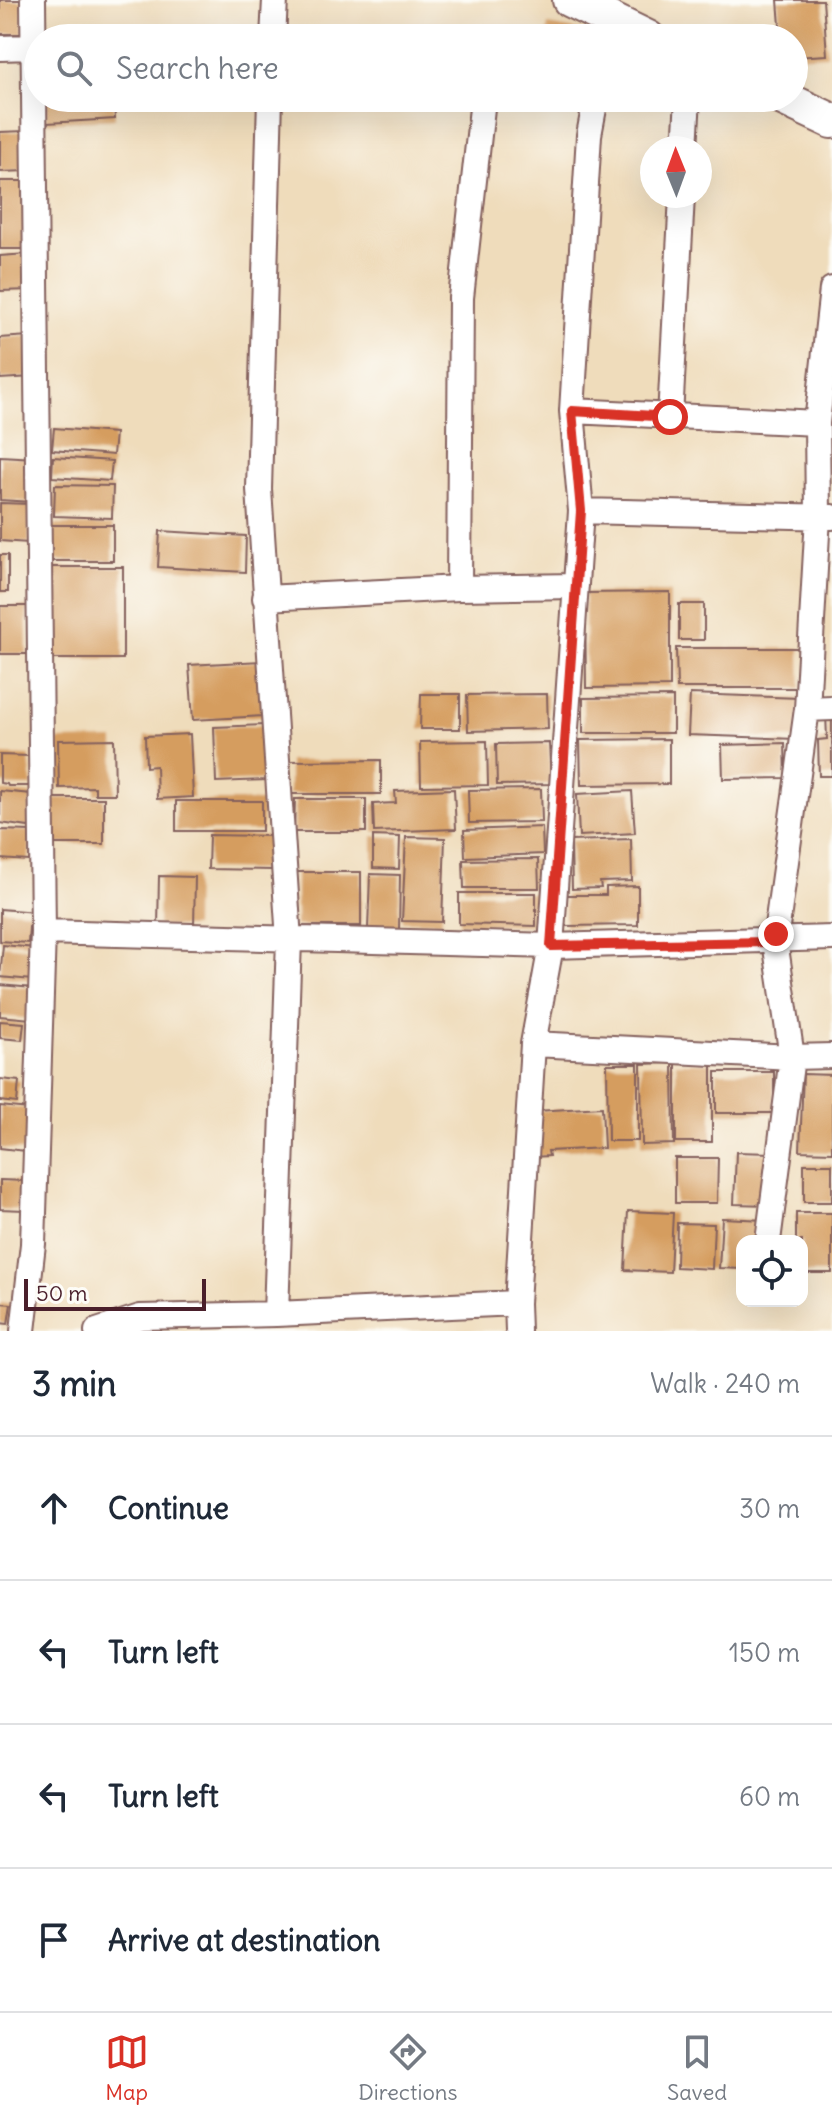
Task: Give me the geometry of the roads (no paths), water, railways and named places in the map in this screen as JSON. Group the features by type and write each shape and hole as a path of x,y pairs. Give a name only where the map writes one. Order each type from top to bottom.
{"main road":[{"path":"570,0 601,24"},
{"path":"808,110 832,121"}],"street":[{"path":"32,24 33,0"},
{"path":"274,24 275,0"},
{"path":"0,48 24,47"},
{"path":"23,1331 33,1244 43,932 32,112"},
{"path":"270,112 259,489 289,940 276,1314"},
{"path":"459,588 461,298 482,112"},
{"path":"518,1331 517,1303 533,1044 551,946 581,511 572,411 589,135 593,112"},
{"path":"686,136 687,112"},
{"path":"670,417 681,208"},
{"path":"769,1235 792,1057 775,941 807,709 825,517 817,423 832,289"},
{"path":"572,411 817,423"},
{"path":"581,511 825,517"},
{"path":"265,598 459,588 576,586"},
{"path":"807,709 832,708"},
{"path":"43,932 551,946 832,938"},
{"path":"533,1044 792,1057 832,1056"},
{"path":"97,1331 140,1317 517,1303"}]}
